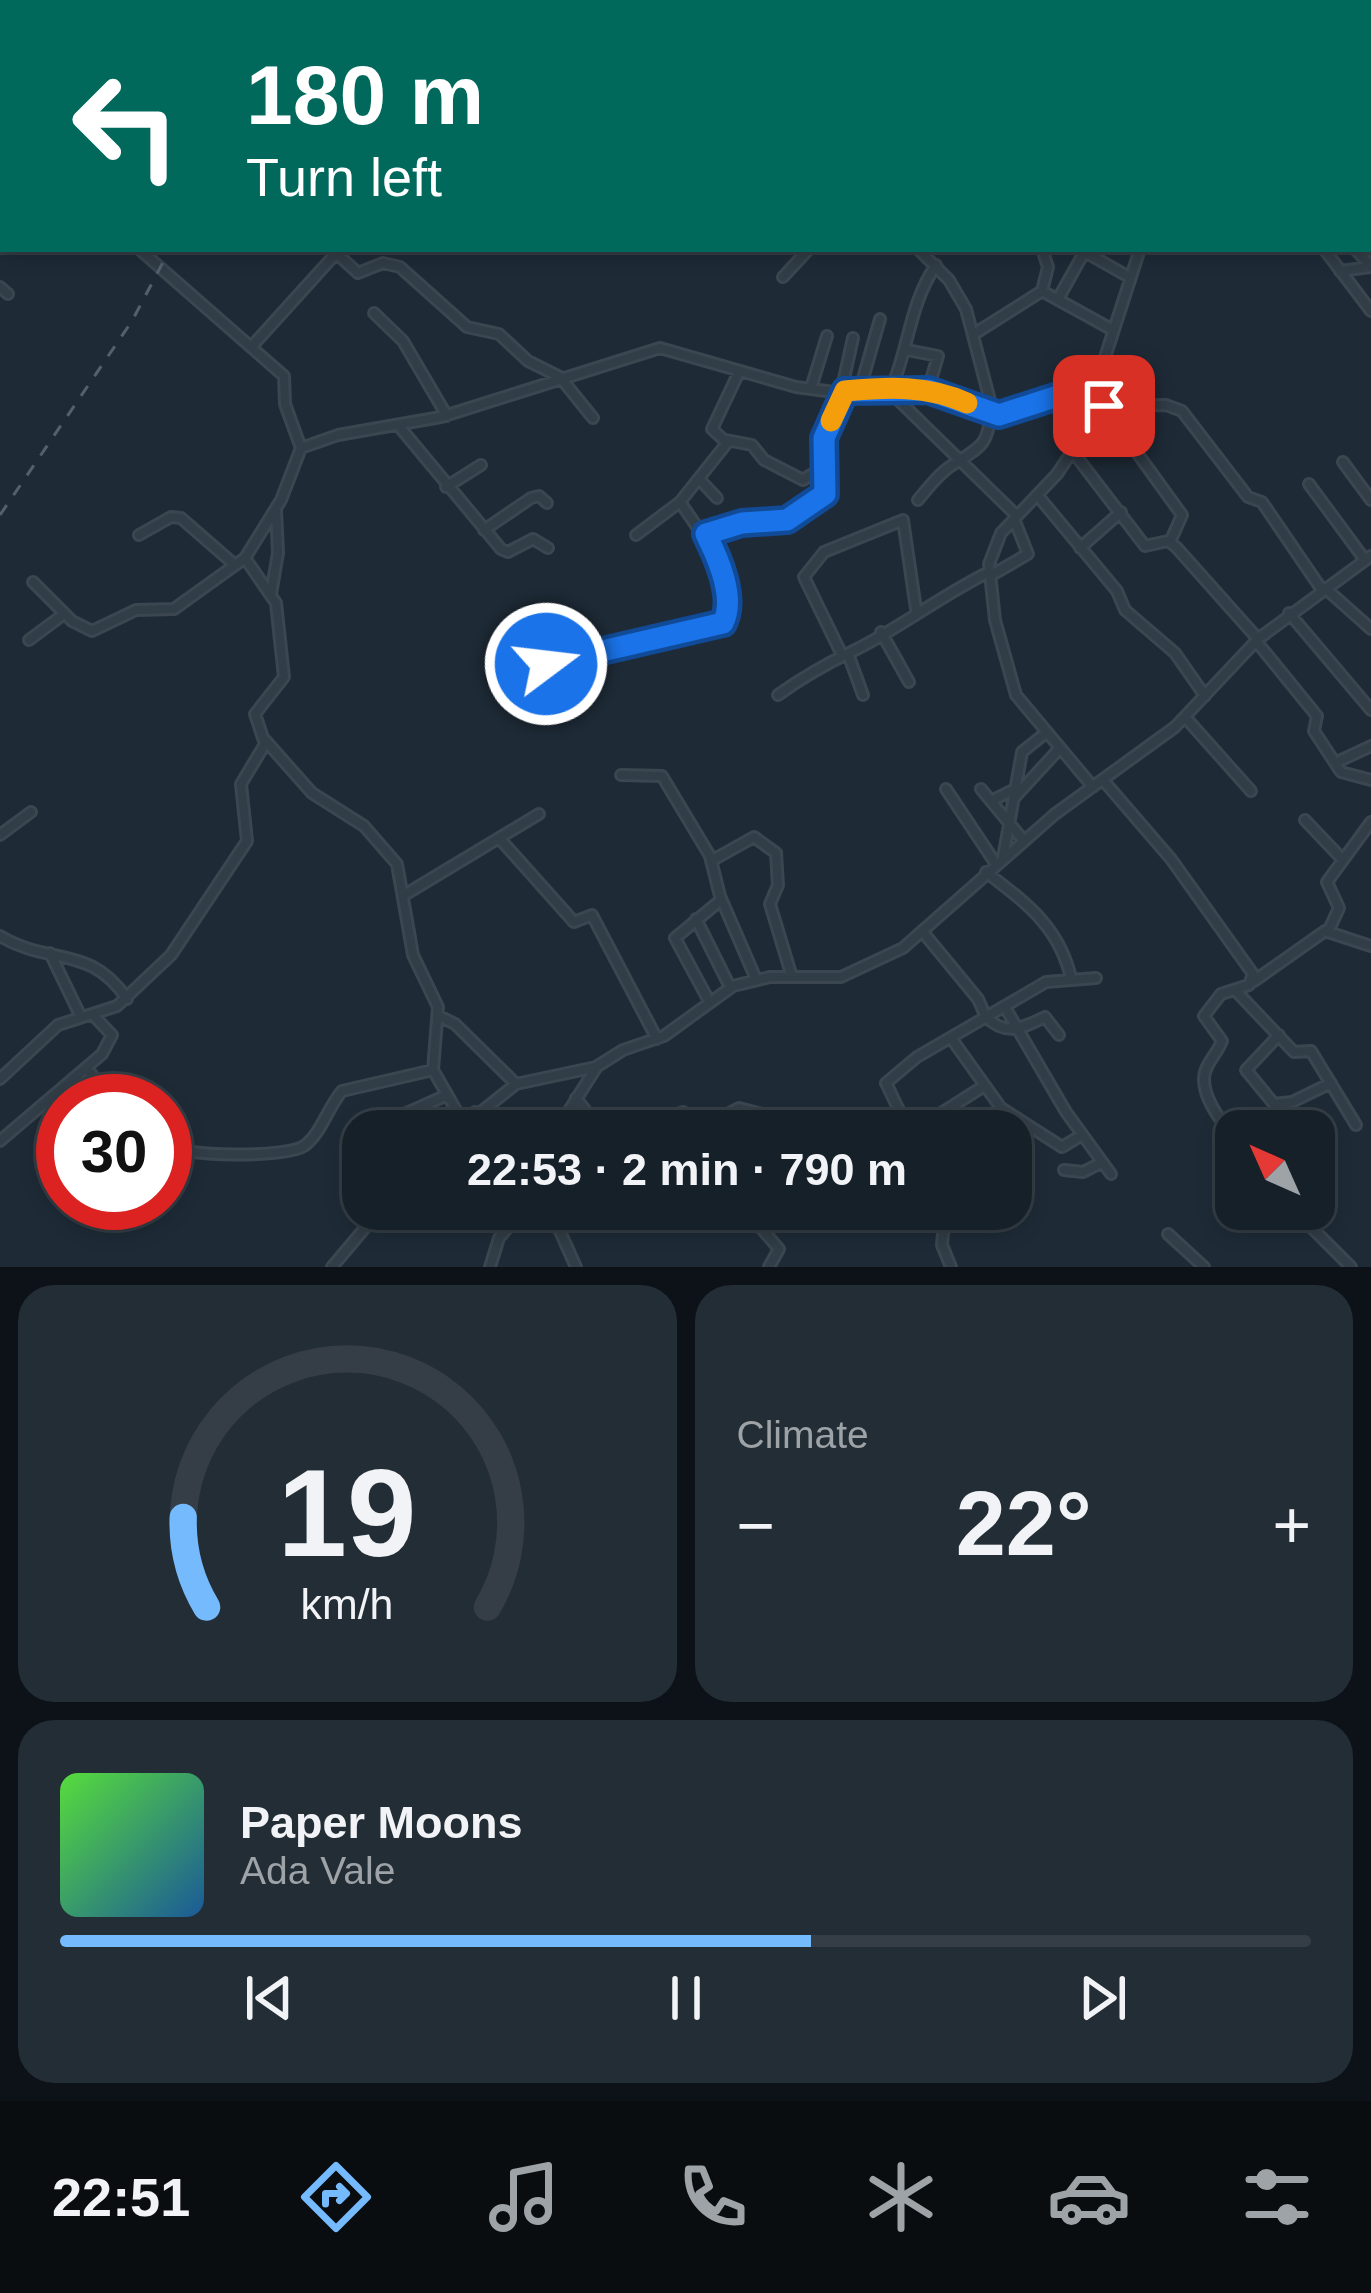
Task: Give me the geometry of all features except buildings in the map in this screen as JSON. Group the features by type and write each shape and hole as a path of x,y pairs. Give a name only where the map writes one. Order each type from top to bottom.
{"street":[{"path":"33,582 64,614 92,631 136,610 169,610 245,557 276,508 301,448 284,404 284,376 143,252"},
{"path":"253,345 337,252"},
{"path":"339,252 358,273 383,263 400,267 467,327 500,334 532,363 560,377 592,418"},
{"path":"783,277 806,252"},
{"path":"918,500 988,441 992,412 974,334 957,292 921,252"},
{"path":"974,334 1042,291 1048,267 1043,252"},
{"path":"1058,299 1084,252"},
{"path":"1088,252 1129,277"},
{"path":"1093,787 1016,695 989,574 996,542 1072,452 1139,252"},
{"path":"1326,252 1371,310"},
{"path":"888,387 907,350 916,297 936,265"},
{"path":"1340,271 1371,267"},
{"path":"1042,291 1113,330"},
{"path":"374,314 403,341 447,416"},
{"path":"860,389 880,319"},
{"path":"811,388 827,336"},
{"path":"706,534 742,523 787,520 825,494 824,438 843,391 853,338"},
{"path":"301,448 447,416 660,348 811,388 928,390 992,412 1005,413 1045,396 1093,400 1104,406 1182,515 1170,542"},
{"path":"907,350 938,356 928,390"},
{"path":"739,372 712,429 726,440 752,445 764,460 803,480 825,466"},
{"path":"778,695 916,609 1028,554 1016,518 888,387"},
{"path":"1104,406 1166,405 1182,411 1248,497 1262,502 1324,589 1371,629"},
{"path":"398,425 446,487 508,552 533,539 548,548"},
{"path":"636,535 680,502 726,440"},
{"path":"1072,452 1148,548 1170,542"},
{"path":"1343,462 1371,500"},
{"path":"446,487 481,465"},
{"path":"699,479 716,498"},
{"path":"478,1110 516,1084 596,1067 623,1050 657,1040 730,988 755,979 841,977 888,957 1024,841 1185,717 1289,613 1368,558 1309,484"},
{"path":"484,530 531,498 539,496 548,503"},
{"path":"1038,496 1117,591 1125,610 1175,653 1187,679 1205,696"},
{"path":"546,664 723,623 728,608 723,578 706,534 680,502"},
{"path":"276,508 278,553 271,594 284,677 255,714 264,739 312,793 364,826 389,853 406,893 413,955 440,1016 433,1070 453,1110"},
{"path":"1080,548 1121,512"},
{"path":"139,536 171,517 182,518 235,565"},
{"path":"863,695 804,577 824,552 903,520 916,609"},
{"path":"1170,542 1317,716 1314,730 1341,772 1371,780"},
{"path":"245,557 271,594"},
{"path":"1289,613 1371,710"},
{"path":"29,640 64,614"},
{"path":"881,632 909,682"},
{"path":"1185,717 1251,791"},
{"path":"1000,862 1022,752 1046,732"},
{"path":"0,1079 58,1025 127,999 182,938 247,841 242,784 264,739"},
{"path":"1337,762 1371,746"},
{"path":"991,801 1014,794 1060,748"},
{"path":"621,775 662,776 711,861 721,900 755,979"},
{"path":"1103,780 1171,859 1254,981"},
{"path":"981,789 1024,841"},
{"path":"946,790 1000,862"},
{"path":"0,835 31,812"},
{"path":"406,893 539,814"},
{"path":"1305,820 1343,860"},
{"path":"1215,1110 1204,1076 1222,1041 1206,1022 1207,1009 1221,994 1254,981 1328,932 1340,908 1327,882 1371,822"},
{"path":"711,861 754,837 776,853 778,886 770,904 792,977"},
{"path":"499,838 574,922 592,915 657,1040"},
{"path":"986,872 1040,913 1065,956 1071,978"},
{"path":"710,1001 675,938 721,900"},
{"path":"696,919 730,988"},
{"path":"922,931 996,1027 1020,1030 1045,1016 1058,1035"},
{"path":"1328,932 1371,946"},
{"path":"0,936 95,964 127,999"},
{"path":"0,1141 87,1069 112,1035 86,1014 50,953"},
{"path":"898,1110 886,1083 951,1038 1046,982 1096,978"},
{"path":"1235,989 1297,1054 1311,1051 1356,1125"},
{"path":"1006,1009 1082,1136 1111,1174"},
{"path":"440,1016 455,1024 516,1084"},
{"path":"1279,1035 1246,1070 1274,1104 1292,1102 1330,1083"},
{"path":"951,1038 1001,1108 1062,1147 1082,1136"},
{"path":"569,1110 596,1067"},
{"path":"87,1069 91,1074"},
{"path":"192,1154 292,1151 312,1137 342,1091 433,1070"},
{"path":"944,1110 983,1086"},
{"path":"414,1110 447,1095"},
{"path":"576,1098 585,1110"},
{"path":"1064,1170 1083,1172 1101,1163"},
{"path":"332,1267 363,1230"},
{"path":"490,1267 506,1230"},
{"path":"559,1230 576,1267"},
{"path":"762,1230 779,1249 769,1267"},
{"path":"944,1230 942,1246 951,1267"},
{"path":"1312,1230 1345,1265"},
{"path":"1168,1234 1204,1267"}],"railway":[{"path":"0,515 132,321 168,252"}],"slow traffic":[{"path":"831,421 845,391 909,388 967,403"}],"route":[{"path":"546,664 723,623 728,618 723,578 706,534 742,523 772,525 787,520 825,494 829,487 824,438 845,391 928,390 999,415 1029,401 1064,394 1104,406"}]}
